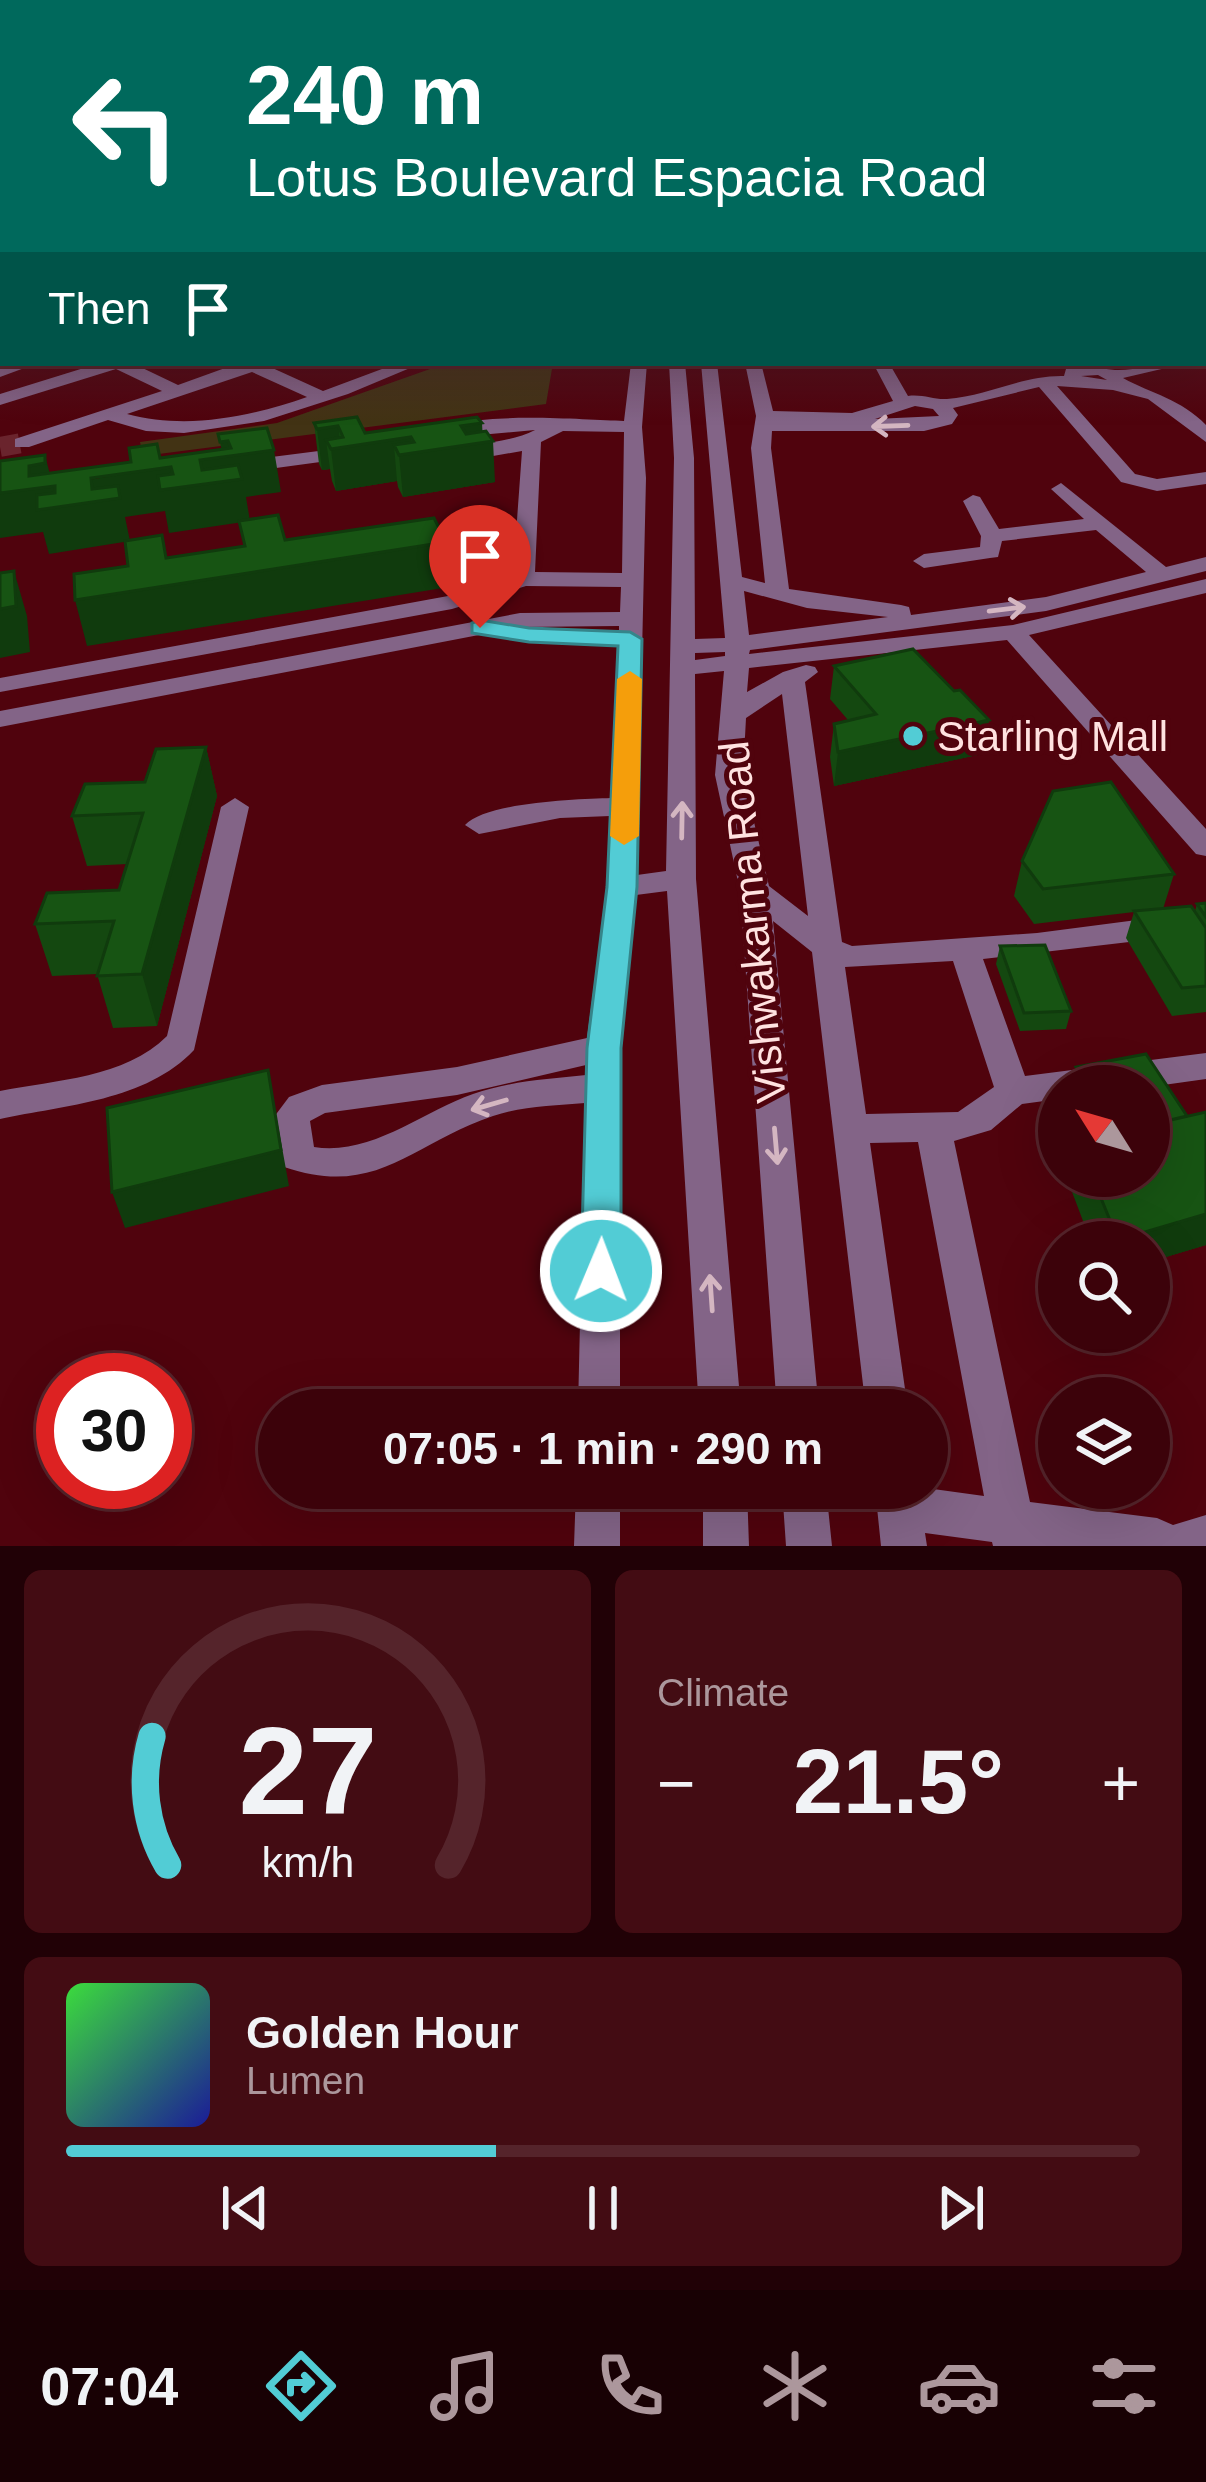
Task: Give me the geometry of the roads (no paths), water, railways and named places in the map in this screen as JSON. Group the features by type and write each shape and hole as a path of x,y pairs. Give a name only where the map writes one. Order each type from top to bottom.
{"street":[{"path":"0,400 108,366"},
{"path":"124,366 178,392"},
{"path":"22,442 249,366"},
{"path":"258,366 322,397"},
{"path":"77,409 137,426 164,428 279,413 406,366"},
{"path":"599,1389 604,1048 622,887 639,366"},
{"name":"Vishwakarma Road","path":"677,366 684,458 681,879 718,1389"},
{"name":"Vishwakarma Road","path":"709,366 725,483 738,654 729,775 755,892 796,1389"},
{"path":"753,366 765,420 761,448 778,596"},
{"path":"883,366 902,401"},
{"path":"765,420 861,418 902,401 940,406 1073,381 1096,387 1167,366"},
{"path":"1114,380 1146,390 1188,414 1206,436"},
{"path":"1046,385 1128,478 1157,485 1206,478"},
{"path":"38,388 57,399"},
{"path":"765,420 924,425 946,421 949,415 940,406"},
{"path":"422,435 508,424 609,427 634,442 684,458"},
{"path":"438,458 532,442 556,427"},
{"path":"524,579 532,442"},
{"path":"725,483 761,448"},
{"path":"213,471 378,449"},
{"path":"1061,489 1162,575"},
{"path":"924,561 990,553 992,536 973,501"},
{"path":"992,536 1101,523"},
{"path":"738,654 1046,604 1206,564"},
{"path":"0,685 497,590 524,579 632,609"},
{"path":"734,582 778,596 946,617"},
{"path":"683,658 903,646 1013,632 1206,586"},
{"path":"497,590 632,609"},
{"path":"0,719 480,628 529,635 632,609"},
{"path":"1013,632 1204,841"},
{"path":"730,718 792,677 903,646"},
{"path":"792,677 887,1129 1014,1533"},
{"path":"478,825 560,809 626,806"},
{"path":"0,1105 139,1073 172,1055 182,1041 235,807"},
{"path":"622,887 681,879"},
{"path":"755,892 852,954 965,951 1206,922"},
{"path":"965,951 1013,1091"},
{"path":"604,1048 429,1084 322,1099 301,1107 292,1117 297,1156 313,1163 356,1158 398,1148 444,1122 500,1100 604,1087"},
{"path":"887,1129 978,1120 1013,1091 1206,1066"},
{"path":"429,1084 444,1122"},
{"path":"887,1129 887,1389"},
{"path":"597,1546 598,1509"},
{"path":"725,1509 726,1546"},
{"path":"806,1509 809,1546"},
{"path":"915,1512 1014,1533 1168,1546"},
{"path":"1178,1546 1206,1538"}],"tunnel":[{"path":"0,447 22,443"}],"place":[{"name":"Starling Mall","path":"913,736"}]}
